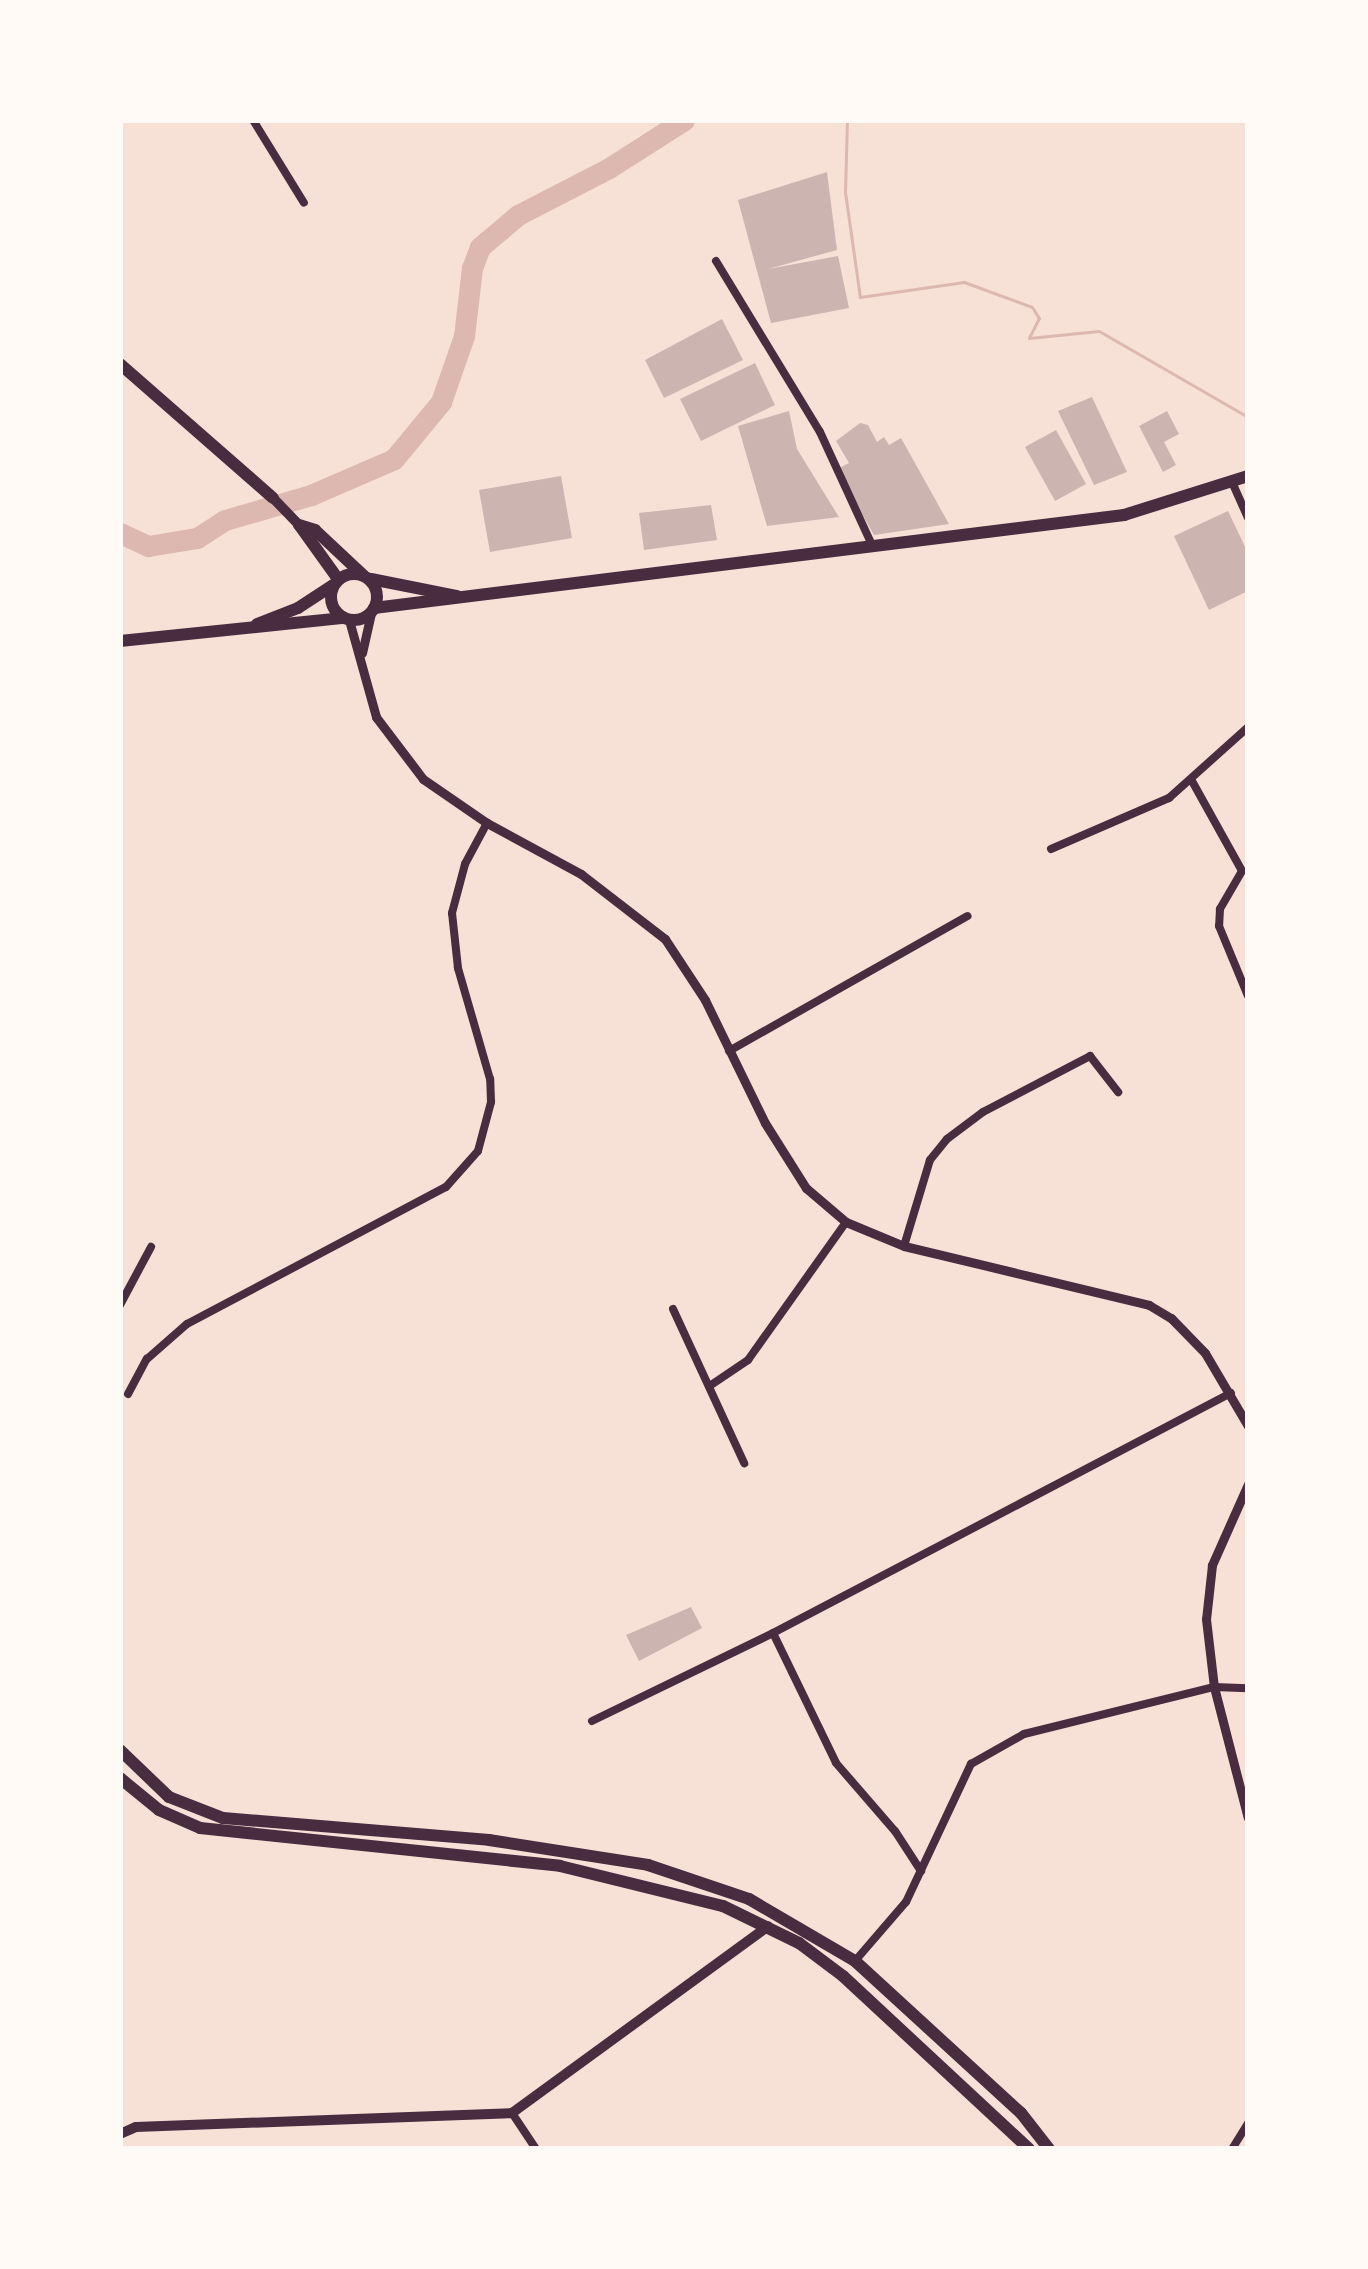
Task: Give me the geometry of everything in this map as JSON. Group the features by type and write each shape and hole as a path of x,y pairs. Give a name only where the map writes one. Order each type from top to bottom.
{"main road":[{"path":"120,364 295,520 335,582 332,604 347,619"},
{"path":"120,641 256,624 347,619 372,611 1124,514 1248,476"},
{"path":"295,520 315,530 366,577 376,590 372,611"},
{"path":"256,624 298,608 335,582 366,577 470,598"},
{"path":"120,1750 169,1797 223,1818 451,1835 648,1865 721,1888 782,1916 855,1961 1021,2113 1049,2149"},
{"path":"120,1778 159,1810 200,1828 560,1866 681,1892 768,1926 843,1976 1021,2146"},
{"path":"120,2134 136,2127 512,2113 782,1916"},
{"path":"843,1976 855,1961"}],"street":[{"path":"254,120 304,203"},
{"path":"716,261 820,432 874,548"},
{"path":"1232,482 1248,518"},
{"path":"361,658 372,611"},
{"path":"347,619 369,699 386,735 423,779 487,823 581,874 665,939 787,1163 845,1222 904,1246 1149,1305 1191,1337 1232,1393 1248,1426"},
{"path":"1051,849 1169,798 1248,727"},
{"path":"1192,781 1245,870 1220,909 1219,926 1248,996"},
{"path":"128,1394 147,1359 187,1324 425,1200 463,1172 478,1151 491,1102 490,1079 458,968 452,913 464,864 487,823"},
{"path":"729,1051 968,916"},
{"path":"904,1246 930,1160 983,1112 1090,1056 1118,1092"},
{"path":"711,1385 748,1360 845,1222"},
{"path":"120,1305 152,1247"},
{"path":"673,1309 744,1463"},
{"path":"592,1721 773,1634 1232,1393"},
{"path":"1248,1484 1212,1565 1206,1619 1214,1688 1248,1818"},
{"path":"773,1634 836,1763 895,1831 922,1872"},
{"path":"855,1961 906,1902 964,1772 994,1748 1024,1734 1214,1688 1248,1688"},
{"path":"512,2113 536,2149"},
{"path":"1232,2149 1248,2122"}],"building":[{"path":"827,172 837,250 768,269 838,256 849,308 771,323 738,200"},
{"path":"722,319 743,360 664,398 645,360"},
{"path":"755,363 775,405 701,441 680,399"},
{"path":"1092,397 1127,472 1094,485 1058,411"},
{"path":"789,411 797,449 839,517 767,526 738,426"},
{"path":"1167,411 1179,434 1164,442 1176,465 1163,472 1139,426"},
{"path":"860,423 868,425 877,442 884,437 889,445 901,438 949,524 874,535 837,469 849,463 836,441"},
{"path":"1056,430 1086,484 1055,501 1025,447"},
{"path":"561,476 572,538 490,552 479,490"},
{"path":"711,505 717,540 644,550 639,513"},
{"path":"1228,511 1248,553 1248,591 1209,610 1174,536"},
{"path":"691,1607 702,1628 639,1661 626,1635"}],"waterway":[{"path":"120,533 148,546 197,538 225,520 311,495 394,459 441,402 464,336 472,268 480,247 518,215 609,168 684,120"},
{"path":"847,120 845,192 860,297 964,282 1032,307 1039,318 1029,338 1099,331 1248,417"}]}
